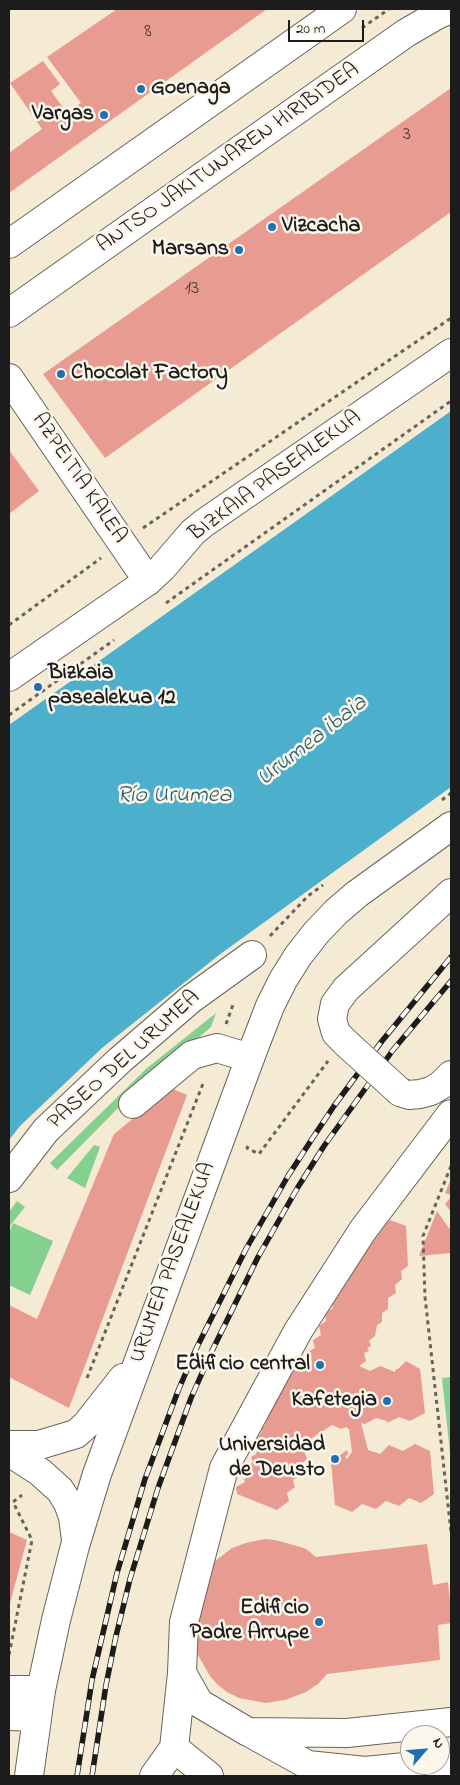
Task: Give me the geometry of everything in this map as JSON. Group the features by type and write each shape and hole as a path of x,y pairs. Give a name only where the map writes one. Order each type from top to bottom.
{"main road":[{"path":"9,244 342,9"},
{"name":"ANTSO JAKITUNAREN HIRIBIDEA","path":"9,313 406,33 451,9"},
{"name":"BIZKAIA PASEALEKUA","path":"9,677 148,581 162,568 193,532 204,523 451,353"},
{"name":"AZPEITIA KALEA","path":"9,378 148,581"},
{"name":"URUMEA PASEALEKUA","path":"29,1776 41,1690 56,1620 97,1474 250,1058 283,980 298,956 336,912 357,894 451,826"},
{"path":"154,1776 174,1748 182,1673 184,1622 224,1468 298,1331 363,1230 448,1117 410,1093 336,1033 332,1019 335,1004 346,989 451,894"},
{"name":"PASEO DEL URUMEA","path":"9,1178 46,1130 120,1060 191,999 252,955"},
{"path":"133,1104 192,1055 217,1048 250,1058"},
{"path":"410,1093 432,1091 451,1075"},
{"path":"9,1446 39,1445 76,1434 107,1400 140,1355"},
{"path":"9,1452 40,1472 60,1490 74,1517 76,1546"},
{"path":"182,1673 199,1703 308,1765 365,1771 400,1768"},
{"path":"9,1690 41,1690"},
{"path":"9,1716 38,1717"},
{"path":"248,1732 346,1733 451,1722"},
{"path":"174,1748 209,1776"}],"path":[{"path":"9,625 122,542 451,318"},
{"path":"162,606 451,401"},
{"path":"9,715 122,634"},
{"path":"250,1140 247,1148 259,1154 345,1042"},
{"path":"84,1385 217,1048"},
{"path":"451,1166 422,1236 424,1297 451,1532"},
{"path":"13,1502 22,1495"},
{"path":"9,1500 13,1502 32,1540 9,1654"}],"green space":[{"path":"216,1013 211,1027 120,1106 57,1170 50,1163 147,1068"},
{"path":"94,1145 100,1147 85,1188 67,1178"},
{"path":"17,1201 25,1207 9,1227 9,1212"},
{"path":"13,1223 53,1241 30,1295 9,1285 9,1233"},
{"path":"451,1377 451,1462 442,1378"}],"water":[{"name":"Río Urumea","path":"451,411 451,787 219,955 102,1048 20,1126 9,1140 9,725"}],"building":[{"path":"117,9 267,9 9,193 9,153 42,129 10,83 43,61 60,84 51,91 67,113 81,103 47,57"},
{"path":"451,88 451,212 105,458 43,374"},
{"path":"9,450 39,491 9,514"},
{"path":"171,1088 187,1095 69,1408 9,1377 9,1305 37,1319 114,1134"},
{"path":"451,1179 451,1195 445,1193"},
{"path":"451,1197 451,1212 445,1204"},
{"path":"437,1211 451,1231 451,1253 419,1256"},
{"name":"Edificio central","path":"390,1220 406,1226 408,1266 401,1271 402,1279 395,1285 396,1293 388,1298 388,1309 382,1313 382,1322 377,1325 375,1336 369,1341 371,1346 367,1348 369,1351 364,1353 366,1361 359,1366 370,1371 380,1366 395,1372 406,1361 420,1369 425,1413 410,1421 399,1417 387,1423 387,1421 376,1418 365,1424 361,1423 368,1450 380,1454 389,1445 403,1451 415,1444 430,1451 434,1494 421,1503 409,1498 399,1506 386,1501 376,1509 362,1504 352,1512 335,1505 331,1462 347,1450 348,1454 345,1457 347,1459 352,1452 349,1429 346,1427 341,1429 332,1425 312,1438 313,1446 305,1453 307,1459 299,1466 301,1474 293,1480 295,1487 287,1493 289,1501 277,1510 237,1494 236,1487 245,1482 245,1474 250,1471 250,1465 253,1462 251,1457 256,1454 259,1446 255,1439 262,1431 261,1428 268,1418 266,1409 275,1405 273,1395 282,1391 278,1354 304,1364 309,1361 306,1353 315,1348 313,1340 321,1335 319,1326 326,1321 325,1313 333,1308 331,1299 340,1293 338,1286 356,1245"},
{"path":"9,1532 27,1540 9,1607"},
{"name":"Edificio Padre Arrupe","path":"265,1539 306,1549 316,1557 427,1544 433,1585 448,1582 451,1623 438,1625 440,1660 327,1674 318,1684 306,1692 285,1700 266,1703 239,1698 227,1692 210,1676 193,1646 210,1565 232,1548"}],"railway":[{"path":"77,1776 92,1680 117,1573 145,1479 196,1349 246,1249 288,1176 312,1139 382,1041 451,957"},
{"path":"92,1776 106,1685 130,1579 158,1488 191,1398 211,1353 258,1257 324,1146 393,1050 451,981"}],"place":[{"name":"Goenaga","path":"141,89"},
{"name":"Vargas","path":"104,115"},
{"name":"Vizcacha","path":"272,227"},
{"name":"Marsans","path":"239,250"},
{"name":"Chocolat Factory","path":"61,374"},
{"name":"Bizkaia pasealekua 12","path":"38,687"},
{"name":"Edificio central","path":"320,1365"},
{"name":"Kafetegia","path":"387,1401"},
{"name":"Universidad de Deusto","path":"335,1459"},
{"name":"Edificio Padre Arrupe","path":"319,1622"}],"water label":[{"name":"Urumea ibaia","path":"313,742"}]}
